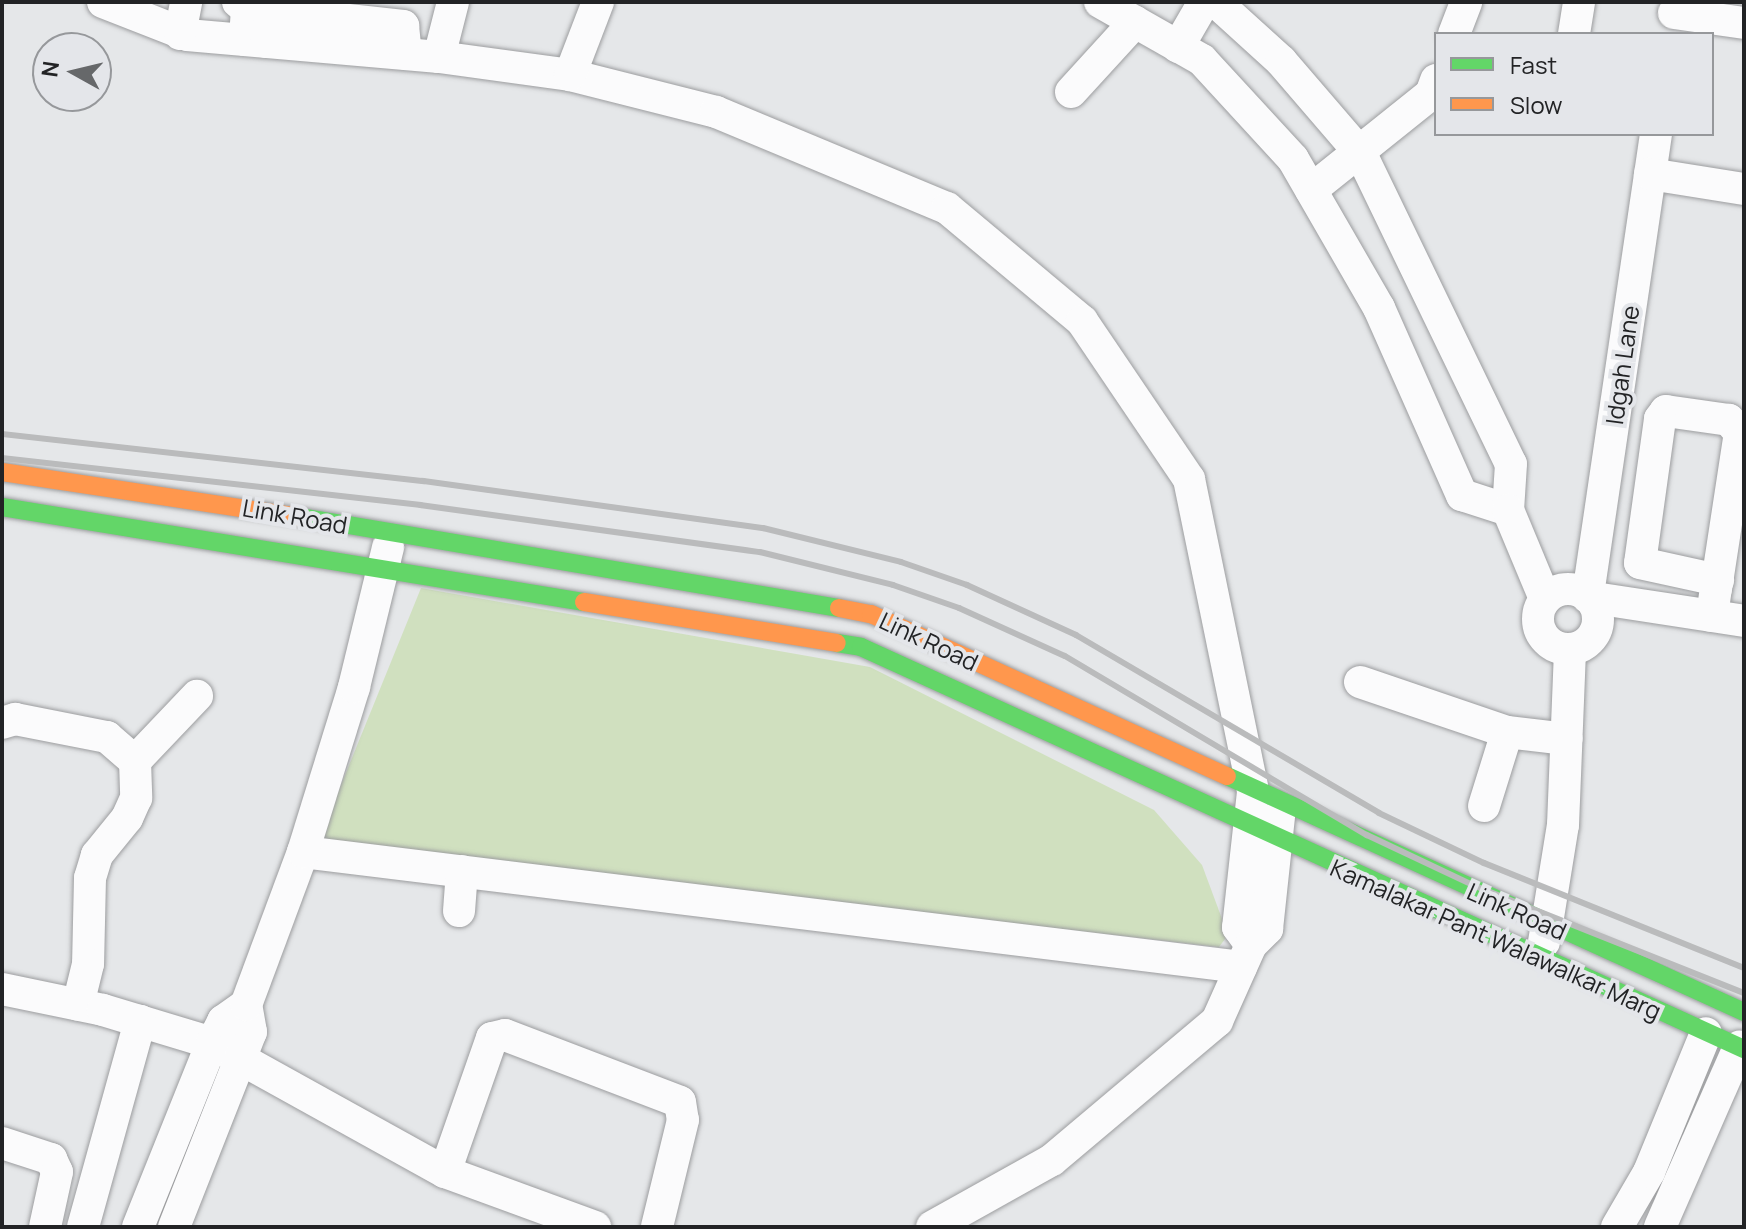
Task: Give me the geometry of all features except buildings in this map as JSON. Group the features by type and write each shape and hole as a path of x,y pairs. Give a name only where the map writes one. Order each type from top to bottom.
{"main road":[{"name":"Link Road","path":"2,472 391,532 871,614 1547,925 1744,1012"},
{"name":"Link Road","path":"2,507 861,647 1262,833"},
{"name":"Kamalakar Pant Walawalkar Marg","path":"1262,833 1741,1048"}],"street":[{"path":"103,2 180,34 242,40 312,31 357,35 423,56 570,75 716,112 947,208 1082,321 1189,479 1267,797 1262,833 1267,929 1246,956 1217,1021 1052,1160 932,1227"},
{"path":"180,34 186,2"},
{"path":"219,2 242,40"},
{"path":"238,2 247,9 242,40"},
{"path":"423,56 429,2"},
{"path":"423,56 453,2"},
{"path":"570,75 598,2"},
{"path":"1100,2 1202,60 1293,159 1379,308 1462,495 1508,510"},
{"path":"1178,47 1204,2"},
{"path":"1216,2 1281,61 1361,154 1511,464 1508,510 1545,599 1539,627 1550,643 1570,649 1588,641 1597,623 1588,597"},
{"path":"1455,32 1466,2"},
{"path":"1574,32 1579,2"},
{"path":"1682,20 1744,23"},
{"path":"1071,92 1135,22"},
{"path":"1311,190 1361,154 1431,94 1434,86"},
{"name":"Idgah Lane","path":"1588,597 1660,175 1656,136"},
{"path":"1676,136 1660,175 1744,189"},
{"path":"1712,616 1718,580 1739,432 1729,420 1666,411 1660,419 1640,563 1718,580"},
{"path":"174,1227 251,1032 246,1005 303,852 391,532"},
{"path":"1545,599 1561,590 1744,621"},
{"path":"1542,961 1563,825 1570,649"},
{"path":"1360,682 1507,732 1567,739"},
{"path":"78,1005 88,964 90,878 97,855 127,818 136,798 135,761 197,696"},
{"path":"2,723 15,719 107,737 135,761"},
{"path":"1484,806 1507,732"},
{"path":"303,852 1246,956"},
{"path":"459,911 462,871"},
{"path":"2,989 78,1005 212,1043 445,1172 595,1227"},
{"path":"138,1227 212,1043 223,1021 246,1005"},
{"path":"83,1227 140,1021"},
{"path":"1617,1227 1649,1172 1706,1033"},
{"path":"445,1172 492,1038 505,1035 680,1102 683,1120 657,1227"},
{"path":"1660,1227 1741,1048"},
{"path":"2,1143 51,1159 57,1172 45,1227"}],"green space":[{"path":"421,588 870,667 1154,810 1202,865 1228,935 1219,947 317,844"}],"railway":[{"path":"2,434 423,481 763,528 901,562 967,585 1076,635 1379,813 1484,863 1744,968"},
{"path":"2,458 420,505 760,552 893,585 959,608 1065,656 1367,835 1475,886 1744,993"}],"traffic: fast":[{"path":"2,507 584,602"},
{"path":"301,517 839,608"},
{"path":"837,643 861,647 1744,1049"},
{"path":"1227,776 1744,1012"}],"traffic: slow":[{"path":"2,472 301,517"},
{"path":"584,602 837,643"},
{"path":"839,608 871,614 1227,776"}]}
